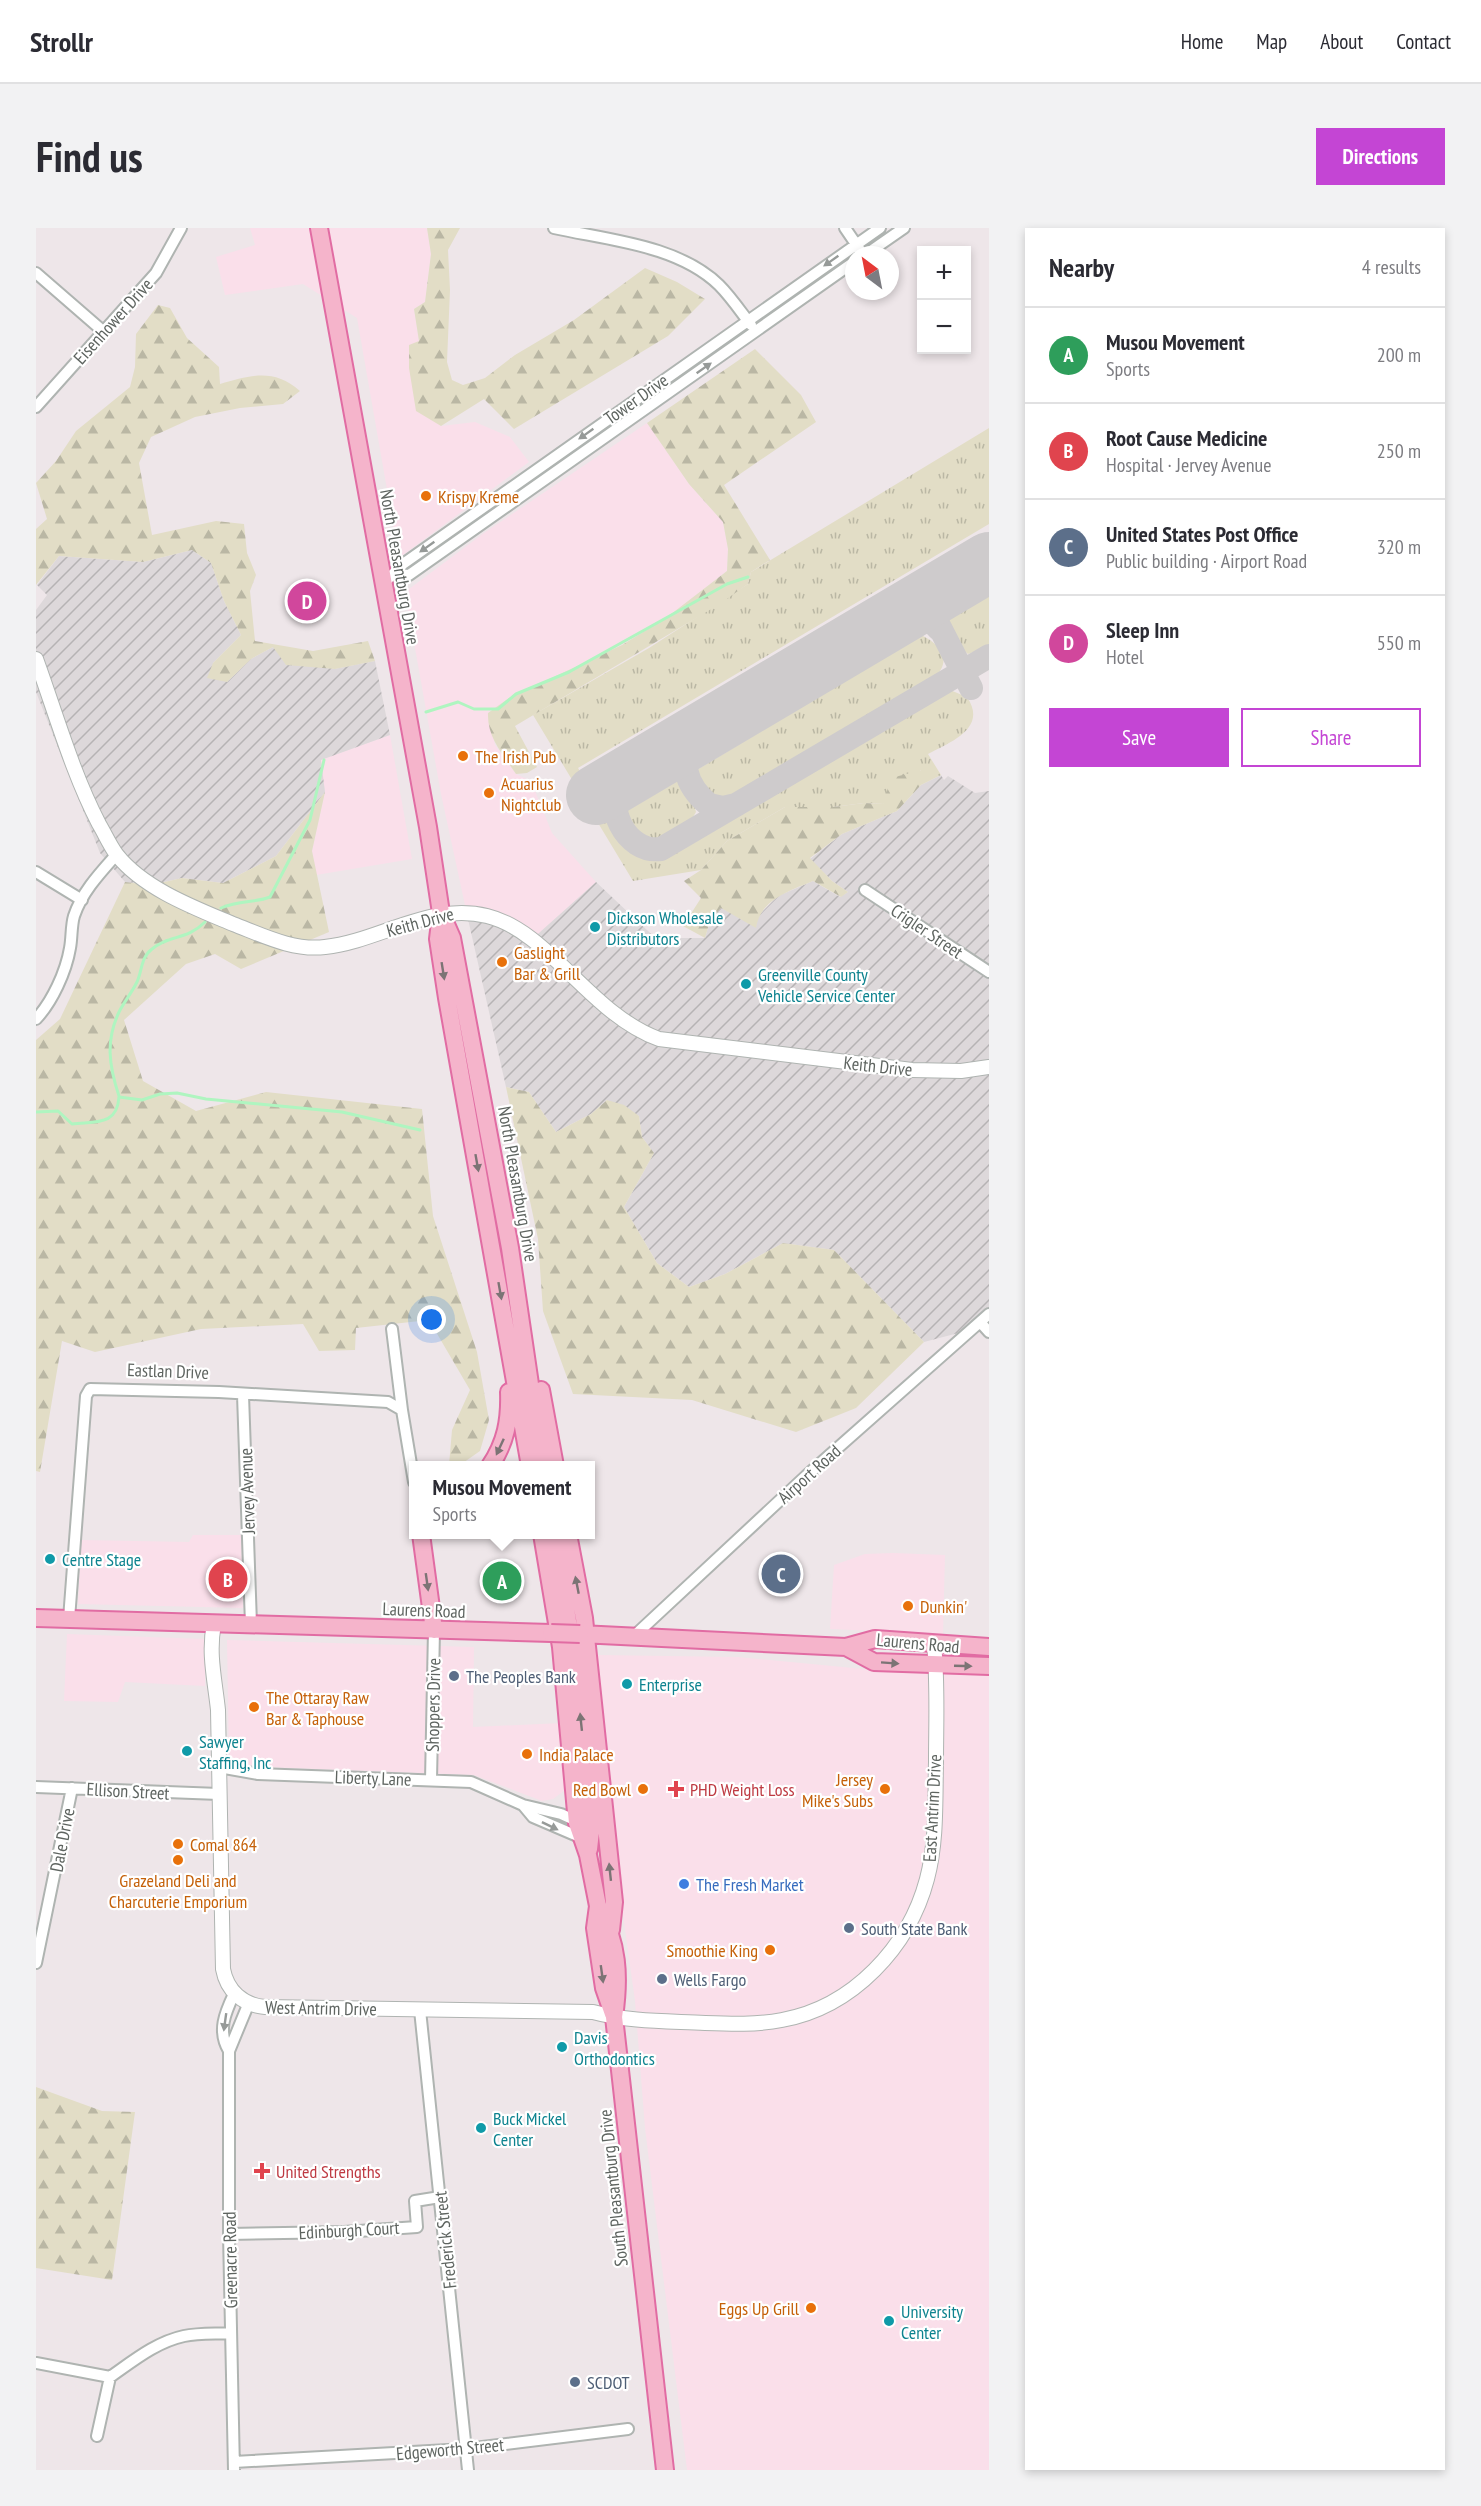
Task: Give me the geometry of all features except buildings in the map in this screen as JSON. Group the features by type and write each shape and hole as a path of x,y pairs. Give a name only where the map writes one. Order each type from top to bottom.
{"main road":[{"name":"North Pleasantburg Drive","path":"319,228 389,579 441,914 438,939 492,1200 510,1248 541,1461"},
{"name":"North Pleasantburg Drive","path":"492,1200 494,1254 529,1461"},
{"path":"510,1248 533,1344 554,1461"},
{"path":"493,1461 501,1446 510,1419 507,1328"},
{"path":"422,1539 434,1630"},
{"path":"544,1539 575,1641"},
{"path":"555,1539 575,1641 614,1902 611,1930"},
{"path":"568,1539 583,1828 598,1906 595,1928 604,1988 614,2018"},
{"name":"Laurens Road","path":"36,1618 551,1633 575,1641 633,1637 846,1647 875,1639 915,1640 934,1644 989,1647"},
{"name":"Laurens Road","path":"846,1647 874,1662 989,1666"},
{"name":"South Pleasantburg Drive","path":"598,1906 611,1930 618,1989 614,2018 665,2470"}],"street":[{"name":"Eisenhower Drive","path":"36,408 156,273 181,228"},
{"path":"555,228 643,248 682,261 719,285 756,331"},
{"path":"845,228 856,244"},
{"name":"Tower Drive","path":"389,579 403,564 880,228"},
{"path":"877,246 904,228"},
{"name":"Tower Drive","path":"389,579 409,575 845,268"},
{"path":"36,273 104,332"},
{"name":"Keith Drive","path":"36,659 81,787 116,855 155,888 226,921 291,945 324,948 441,914 465,911 490,916 517,928 605,1007 639,1030 659,1038 912,1070 961,1071 989,1067"},
{"path":"36,1019 50,1000 69,951 74,917 82,900 93,881 116,855"},
{"path":"36,872 82,900"},
{"name":"Crigler Street","path":"865,890 989,972"},
{"name":"Airport Road","path":"633,1637 806,1476 989,1314"},
{"path":"980,1322 989,1332"},
{"path":"392,1329 410,1461"},
{"name":"Eastlan Drive","path":"69,1619 88,1391 94,1388 383,1401 402,1410"},
{"name":"Jervey Avenue","path":"243,1395 251,1624"},
{"path":"214,1624 211,1639 219,1767 223,1969 234,1994"},
{"name":"Shoppers Drive","path":"431,1780 434,1630"},
{"name":"East Antrim Drive","path":"614,2018 741,2024 783,2020 834,2000 873,1972 906,1931 915,1914 927,1880 935,1829 936,1665 934,1644"},
{"name":"Liberty Lane","path":"219,1767 258,1774 471,1782 523,1805 561,1814 583,1828"},
{"name":"Ellison Street","path":"36,1787 219,1794"},
{"name":"Dale Drive","path":"36,1963 72,1788"},
{"name":"Liberty Lane","path":"523,1805 533,1817 583,1828"},
{"name":"West Antrim Drive","path":"234,1994 248,2004 265,2007 593,2012 614,2018"},
{"name":"Greenacre Road","path":"229,2051 224,2042 223,2024 234,1994"},
{"name":"Greenacre Road","path":"234,2466 229,2234 229,2051 248,2004"},
{"name":"Frederick Street","path":"420,2010 468,2470"},
{"name":"Edinburgh Court","path":"229,2234 344,2232 417,2227 415,2200 440,2197"},
{"path":"97,2436 110,2377 154,2347 171,2340 185,2336 231,2333"},
{"path":"36,2363 110,2377"},
{"name":"Edgeworth Street","path":"234,2466 466,2449 628,2429"}],"shaded area":[{"path":"250,228 427,228 431,254 425,302 414,309 419,341 441,426 475,422 510,437 529,462 399,558 357,318 303,284 225,295 216,257 255,245"},
{"path":"647,423 689,484 723,522 728,549 727,571 666,618 622,645 509,698 488,713 495,745 516,774 531,781 552,833 596,882 530,942 468,919 441,794 405,592 484,533"},
{"path":"192,550 211,563 224,601 241,635 213,663 227,682 251,659 273,647 334,669 375,661 390,735 321,760 325,792 276,856 223,883 182,878 151,885 125,882 100,853 36,692 36,610 47,595 37,585 59,556 143,562"},
{"path":"390,735 412,859 316,875 312,851 325,792 320,760"},
{"path":"941,775 944,780 948,776 975,793 989,791 989,1325 924,1342 834,1250 783,1243 725,1274 689,1287 657,1263 624,1207 654,1153 642,1137 639,1116 607,1100 591,1114 556,1132 529,1092 506,1087 468,919 502,924 530,941 596,882 665,947 671,938 705,938 710,921 721,908 731,913 758,916 778,896 813,881 840,897 848,892 832,881 810,859 842,834 897,811 921,785"},
{"path":"193,1535 241,1535 243,1608 78,1604 81,1540 189,1542"},
{"path":"865,1554 945,1555 943,1634 830,1629 834,1565"},
{"path":"67,1634 205,1639 205,1686 125,1682 118,1702 64,1701"},
{"path":"227,1640 474,1647 473,1727 562,1723 565,1790 553,1799 542,1801 474,1775 265,1767 229,1762"},
{"path":"597,1655 738,1657 895,1672 989,1671 989,2470 687,2470 645,2128 635,2001 622,1908"}],"green space":[{"path":"427,228 460,228 448,250 450,290 447,362 452,380 463,385 485,378 515,355 574,320 645,268 677,282 705,299 668,336 514,429 484,399 441,426 416,411 409,368 409,345 419,341 414,309 425,302 431,254"},
{"path":"158,305 170,308 187,338 219,367 220,384 252,376 271,376 281,379 300,391 283,404 240,408 195,417 151,437 139,463 152,535 216,521 244,524 247,553 256,575 250,591 255,641 313,651 368,641 375,661 335,669 286,665 273,647 251,659 227,682 207,678 213,663 241,635 224,601 211,563 192,550 143,562 59,556 36,585 36,529 47,519 36,483 56,461 76,431 130,387 135,367 136,334"},
{"path":"755,349 801,395 816,422 724,485 770,560 751,572 748,584 718,605 515,726 537,767 527,773 516,774 493,738 488,713 509,698 622,645 666,618 727,571 728,549 723,522 689,484 647,423"},
{"path":"989,428 989,524 578,768 627,847 639,855 652,858 662,857 950,690 967,697 973,717 964,733 928,754 941,775 921,785 921,770 883,804 785,807 727,841 701,870 633,881 533,715 649,648 748,584 751,572"},
{"path":"989,595 989,646 968,654 954,639 948,620"},
{"path":"921,635 935,644 943,654 942,666 932,680 732,798 719,799 708,794 704,789 695,771"},
{"path":"922,770 921,785 897,811 842,834 810,858 832,881 848,892 841,897 813,881 769,903 763,910 756,928 721,908 710,921 705,938 683,926 701,898 684,881 701,870 727,841 785,807 883,804 891,778"},
{"path":"679,780 692,797 696,812 694,816 683,827 663,837 648,839 642,837 633,828 625,812"},
{"path":"325,792 312,851 329,932 241,969 215,954 186,964 124,1020 143,1081 196,1111 266,1092 422,1109 433,1216 477,1352 489,1420 480,1451 466,1461 449,1461 452,1430 470,1390 429,1320 356,1328 355,1350 319,1351 303,1324 201,1329 95,1352 62,1341 40,1472 36,1471 36,1040 60,1019 125,882 151,885 182,878 223,883 276,856"},
{"path":"506,1087 529,1092 556,1132 591,1114 607,1100 624,1105 639,1116 642,1137 654,1153 624,1207 657,1263 689,1287 725,1274 783,1243 834,1250 924,1342 856,1408 796,1432 692,1400 573,1394 543,1311 538,1239"},
{"path":"36,2087 102,2111 135,2112 112,2280 36,2268"}],"waterway":[{"path":"426,712 458,702 474,709 498,709 516,694 569,672 727,584 748,577"},
{"path":"221,908 270,897 310,820 324,760"},
{"path":"119,1096 111,1064 110,1042 115,1021 137,982 142,964 148,952 159,944 185,935 205,922"},
{"path":"36,1112 58,1111 72,1124 97,1122 114,1113 119,1097 142,1100 160,1094 177,1093 206,1099 342,1112 420,1130"}],"taxiway":[{"path":"948,586 936,601 935,618 971,688"},
{"path":"898,616 916,614 939,629"},
{"path":"626,778 619,788 616,800 616,813 621,825 637,844 661,849 989,656"},
{"path":"699,734 687,752 686,771 689,780 709,805 723,808 736,805"}],"runway":[{"path":"596,795 989,562"}],"place":[{"name":"Krispy Kreme","path":"426,496"},
{"name":"Sleep Inn","path":"307,601"},
{"name":"The Irish Pub","path":"463,756"},
{"name":"Acuarius Nightclub","path":"489,793"},
{"name":"Dickson Wholesale Distributors","path":"595,927"},
{"name":"Gaslight Bar & Grill","path":"502,962"},
{"name":"Greenville County Vehicle Service Center","path":"746,984"},
{"name":"Centre Stage","path":"50,1559"},
{"name":"United States Post Office","path":"781,1574"},
{"name":"Root Cause Medicine","path":"228,1579"},
{"name":"Musou Movement","path":"502,1581"},
{"name":"Dunkin'","path":"908,1606"},
{"name":"The Peoples Bank","path":"454,1676"},
{"name":"Enterprise","path":"627,1684"},
{"name":"The Ottaray Raw Bar & Taphouse","path":"254,1707"},
{"name":"Sawyer Staffing, Inc","path":"187,1751"},
{"name":"India Palace","path":"527,1754"},
{"name":"Red Bowl","path":"643,1789"},
{"name":"PHD Weight Loss","path":"676,1789"},
{"name":"Jersey Mike's Subs","path":"885,1789"},
{"name":"Comal 864","path":"178,1844"},
{"name":"Grazeland Deli and Charcuterie Emporium","path":"178,1860"},
{"name":"The Fresh Market","path":"684,1884"},
{"name":"South State Bank","path":"849,1928"},
{"name":"Smoothie King","path":"770,1950"},
{"name":"Wells Fargo","path":"662,1979"},
{"name":"Davis Orthodontics","path":"562,2047"},
{"name":"Buck Mickel Center","path":"481,2128"},
{"name":"United Strengths","path":"262,2171"},
{"name":"Eggs Up Grill","path":"811,2308"},
{"name":"University Center","path":"889,2321"},
{"name":"SCDOT","path":"575,2382"}]}
